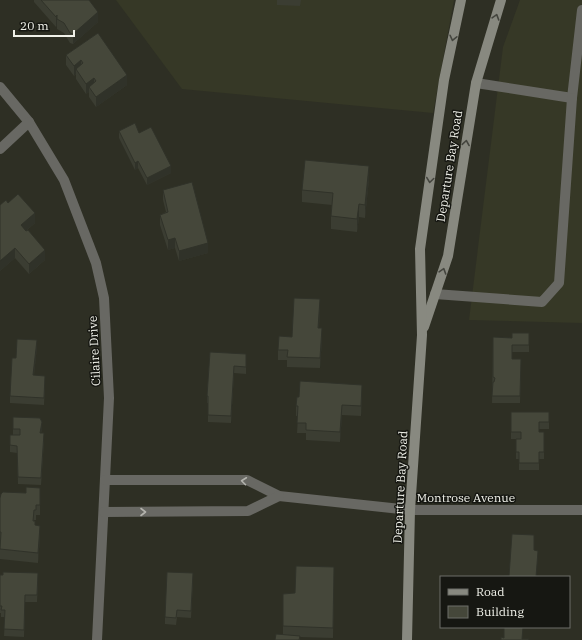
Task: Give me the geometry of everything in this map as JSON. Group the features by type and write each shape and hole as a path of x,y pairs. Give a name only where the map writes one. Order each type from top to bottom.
{"main road":[{"name":"Departure Bay Road","path":"407,640 410,510 422,335 420,249 444,80 462,0"},
{"name":"Departure Bay Road","path":"422,335 448,256 476,83 501,0"}],"street":[{"path":"435,294 542,302 558,283 572,98 582,10"},
{"path":"476,83 572,98"},
{"name":"Cilaire Drive","path":"0,87 29,122 64,180 96,263 104,298 109,398 97,640"},
{"path":"0,149 29,122"},
{"name":"Montrose Avenue","path":"105,480 247,480 279,496 410,510 582,510"},
{"path":"104,512 248,511 279,496"}],"shaded area":[{"path":"116,0 454,0 433,113 182,89"},
{"path":"520,0 582,0 582,323 469,320 503,47"}],"building":[{"path":"41,0 89,0 98,12 73,34 70,33 64,23 57,19 57,15 56,17"},
{"path":"98,33 127,75 96,97 89,87 96,81 94,78 86,84 76,69 83,63 81,60 74,66 66,55"},
{"path":"135,123 139,133 151,127 171,166 147,178 138,161 135,163 119,131"},
{"path":"305,160 369,166 365,205 359,204 357,219 331,216 333,193 302,190"},
{"path":"192,182 208,243 179,251 175,238 168,240 160,215 168,212 163,190"},
{"path":"18,194 35,213 21,225 26,231 28,230 45,250 29,264 15,248 0,261 0,205 6,200 8,203"},
{"path":"294,298 320,299 318,328 322,328 320,358 287,357 288,350 278,350 279,336 292,337"},
{"path":"512,333 529,333 529,345 512,345 512,359 521,359 520,396 492,396 493,382 495,378 493,377 493,337 512,338"},
{"path":"17,339 37,340 33,375 45,376 44,398 10,396 12,358 16,358"},
{"path":"210,352 246,354 246,367 234,366 231,416 208,415 207,396"},
{"path":"300,381 362,385 361,406 342,405 340,432 306,430 306,423 297,423 298,406 296,406 297,397 299,397"},
{"path":"511,412 549,412 549,422 539,422 539,432 544,432 544,452 539,452 539,463 519,463 519,452 516,452 516,439 521,439 521,432 511,432"},
{"path":"13,417 40,418 42,422 40,433 44,433 41,478 18,477 17,446 10,445 10,435 20,435 20,429 13,429"},
{"path":"26,487 40,488 40,505 36,505 33,521 35,521 35,525 40,526 38,553 0,549 1,494 3,492 26,493"},
{"path":"512,534 534,535 534,550 538,551 536,576 509,576"},
{"path":"296,566 334,567 333,628 283,626 283,594 295,593"},
{"path":"3,572 38,573 37,595 25,595 24,630 4,629 5,610 1,610 2,606 0,606 0,575 3,575"},
{"path":"167,572 193,573 191,611 177,610 176,618 165,617"},
{"path":"504,628 523,628 522,639 529,639 501,640 501,637 504,638"},
{"path":"276,634 300,636 299,640 275,640"}]}
